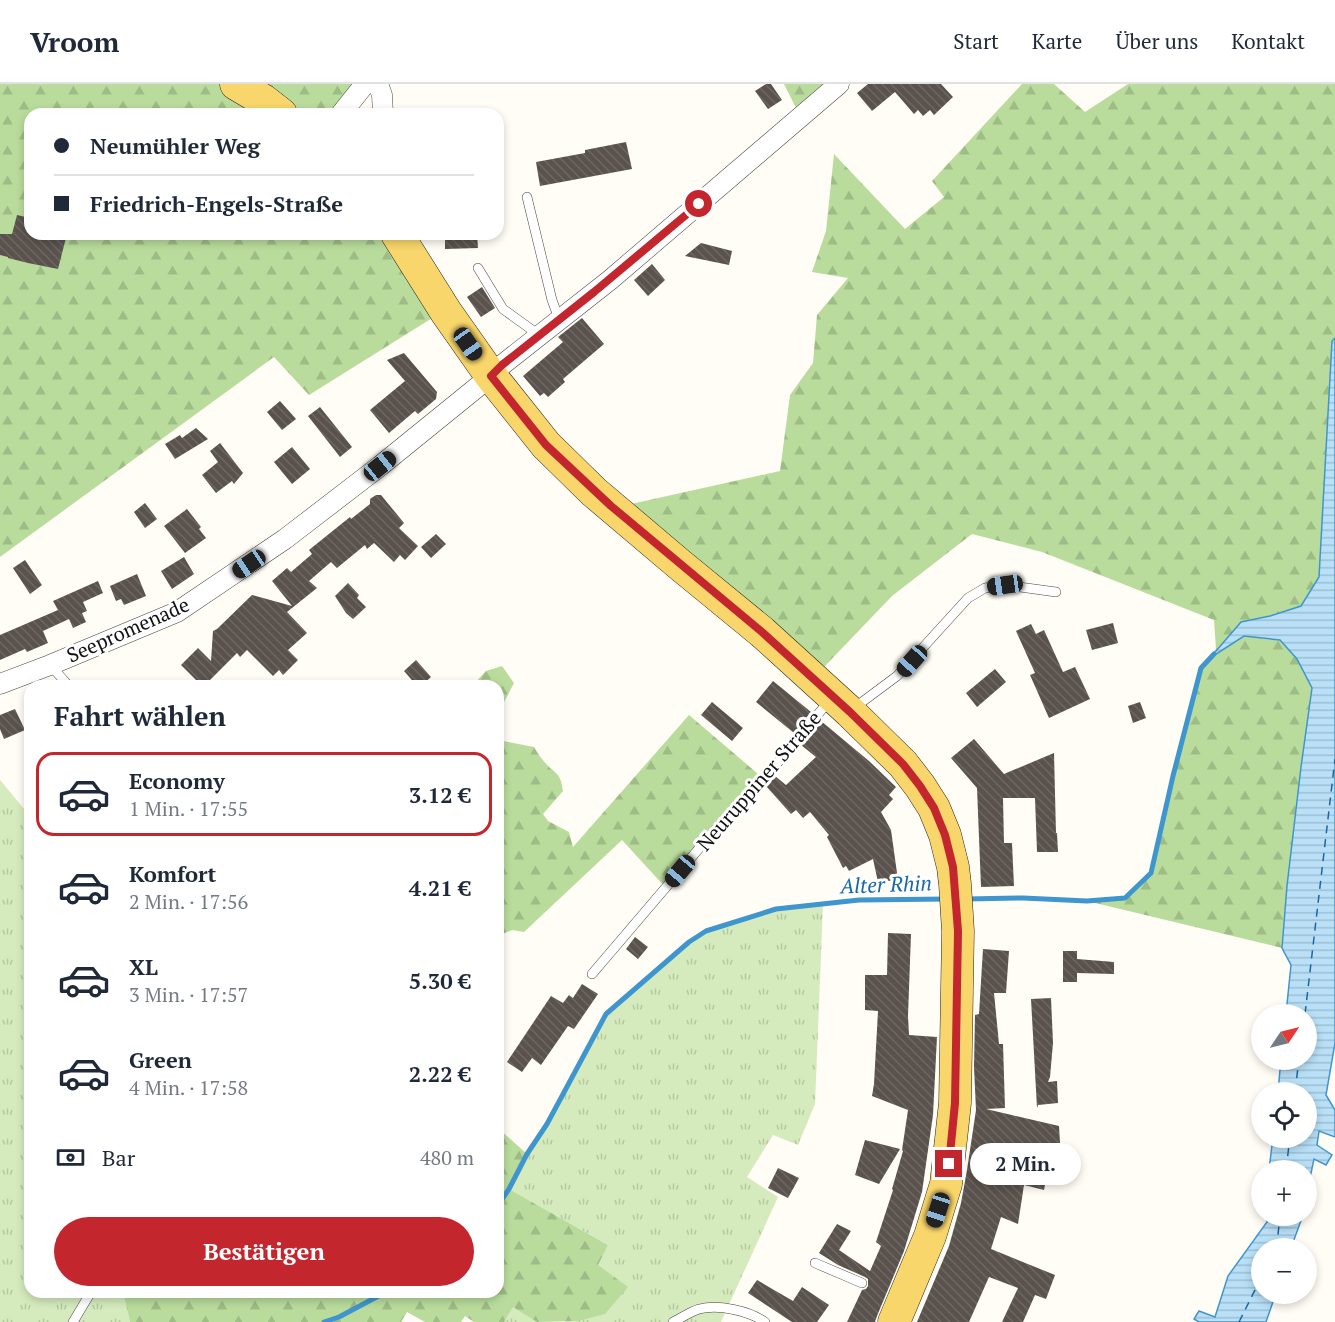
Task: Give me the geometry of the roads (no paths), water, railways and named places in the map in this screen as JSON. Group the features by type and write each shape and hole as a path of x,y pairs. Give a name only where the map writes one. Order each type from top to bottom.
{"main road":[{"path":"236,84 273,108"},
{"name":"Neuruppiner Straße","path":"401,240 446,312 491,376 546,445 594,492 762,632 841,704 903,764 934,808 945,835 955,884 958,931 955,1103 946,1184 930,1236 894,1322"}],"street":[{"path":"346,108 364,84"},
{"path":"378,84 382,94 383,108"},
{"name":"Seepromenade","path":"0,684 177,612 285,540 610,280 839,84"}],"lane":[{"path":"527,197 552,300 560,319"},
{"path":"478,268 503,309 539,335"},
{"path":"841,704 897,676 969,597 985,588 1005,585 1056,592"},
{"name":"Seepromenade","path":"50,664 64,680"},
{"name":"Neuruppiner Straße","path":"592,974 708,838 774,767 841,704"},
{"path":"815,1263 862,1283"},
{"path":"73,1322 87,1298"},
{"path":"673,1322 700,1309 718,1308 742,1311 765,1322"}],"water":[{"path":"1335,338 1335,1043 1326,1095 1335,1110 1335,1137 1319,1131 1317,1145 1317,1082 1279,1082 1280,1070 1317,1070 1317,1004 1287,1004 1291,965 1282,948 1287,886 1312,688 1297,659 1280,640 1244,636 1210,658 1241,622 1301,606 1319,577 1332,341"},
{"path":"1317,1145 1332,1155 1326,1165 1314,1159 1270,1160 1272,1148 1317,1148"},
{"path":"1264,1226 1299,1226 1295,1238 1255,1238"},
{"path":"1251,1244 1251,1304 1272,1304 1266,1322 1199,1322 1194,1319 1199,1311 1215,1317 1228,1276"}],"waterway":[{"name":"Alter Rhin","path":"966,899 1023,898 1087,901 1125,898 1151,873 1201,668 1214,654"},
{"name":"Alter Rhin","path":"504,1196 527,1154 547,1124 606,1014 689,942 706,931 776,909 859,900 947,899"},
{"name":"Alter Rhin","path":"324,1322 339,1317 375,1298"}]}
